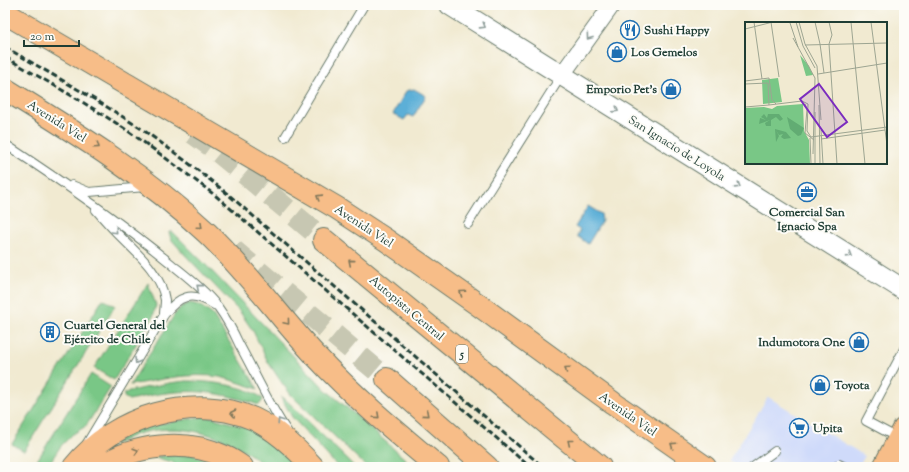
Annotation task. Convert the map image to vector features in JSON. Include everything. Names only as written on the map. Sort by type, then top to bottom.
[{"type":"main road","name":"Avenida Viel","points":[[5,13],[350,216],[492,314],[613,403],[705,467]]},
{"type":"main road","name":"Avenida Viel","points":[[5,89],[89,140],[153,187],[207,233],[234,261],[339,380],[381,420],[438,467]]},
{"type":"main road","name":"Autopista Central","points":[[324,240],[600,467]]},
{"type":"main road","points":[[387,379],[487,467]]},
{"type":"main road","points":[[73,467],[93,447],[129,424],[168,410],[186,409],[225,411],[253,419],[284,438],[307,460]]},
{"type":"main road","points":[[884,467],[901,434]]},
{"type":"main road","points":[[101,467],[128,453],[146,448],[163,446],[204,449],[224,456],[242,467]]},
{"type":"street","points":[[561,76],[612,5]]},
{"type":"street","name":"San Ignacio de Loyola","points":[[459,7],[561,76],[904,290]]},
{"type":"lane","points":[[285,137],[364,5]]},
{"type":"lane","points":[[468,224],[561,76]]},
{"type":"lane","points":[[5,144],[117,220],[204,291],[219,309],[259,380],[273,410],[307,460]]},
{"type":"lane","points":[[60,180],[89,192],[153,187]]},
{"type":"lane","points":[[89,202],[115,232],[136,251],[150,268],[163,293],[164,315]]},
{"type":"lane","points":[[73,467],[164,315],[173,303],[182,297],[191,297],[206,300],[219,309]]},
{"type":"lane","points":[[901,434],[866,422],[904,349]]},
{"type":"lane","points":[[753,467],[775,451]]},
{"type":"shaded area","points":[[768,397],[865,456],[858,467],[739,467],[729,461]]},
{"type":"green space","points":[[169,232],[173,232],[205,264],[326,390],[414,467],[367,467],[292,396],[268,362],[253,331],[240,312],[186,256],[171,239]]},
{"type":"green space","points":[[148,283],[156,305],[153,317],[114,380],[94,368]]},
{"type":"green space","points":[[103,299],[115,306],[24,451],[12,444]]},
{"type":"green space","points":[[190,303],[199,305],[213,315],[258,389],[225,378],[197,375],[175,377],[130,385],[175,314],[181,307]]},
{"type":"green space","points":[[91,374],[111,387],[86,426],[73,434],[60,447],[47,467],[33,467]]},
{"type":"green space","points":[[186,381],[215,383],[237,387],[256,394],[263,399],[259,405],[225,395],[194,392],[164,393],[129,400],[124,397],[124,394],[129,391]]},
{"type":"green space","points":[[281,397],[284,398],[355,467],[338,467],[292,417]]},
{"type":"green space","points":[[207,416],[255,430],[284,452],[298,467],[265,467],[237,446],[204,433],[186,430],[169,429],[151,431],[134,435],[112,446],[134,428]]},
{"type":"green space","points":[[189,453],[224,467],[178,467],[172,462],[153,457]]},
{"type":"water","points":[[414,89],[426,96],[413,117],[408,115],[404,120],[393,114],[406,91]]},
{"type":"water","points":[[588,206],[601,214],[602,221],[588,244],[577,236],[580,230],[575,227]]},
{"type":"tunnel","points":[[193,133],[215,149],[324,240]]},
{"type":"tunnel","points":[[233,250],[387,379]]},
{"type":"railway","points":[[5,47],[126,119],[198,171],[230,196],[543,467]]},
{"type":"railway","points":[[5,57],[113,121],[216,196],[530,467]]},
{"type":"place","name":"Sushi Happy","points":[[630,30]]},
{"type":"place","name":"Los Gemelos","points":[[617,52]]},
{"type":"place","name":"Emporio Pet's","points":[[671,89]]},
{"type":"place","name":"Comercial San Ignacio Spa","points":[[807,192]]},
{"type":"place","name":"Cuartel General del Ejército de Chile","points":[[50,332]]},
{"type":"place","name":"Indumotora One","points":[[859,342]]},
{"type":"place","name":"Toyota","points":[[820,385]]},
{"type":"place","name":"Upita","points":[[799,428]]}]
